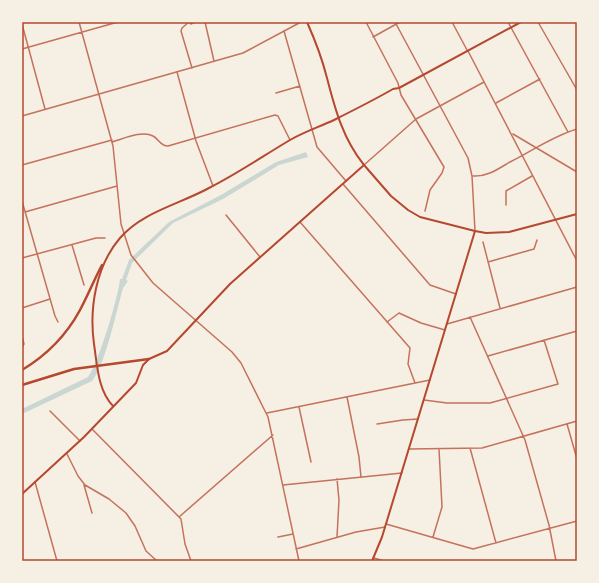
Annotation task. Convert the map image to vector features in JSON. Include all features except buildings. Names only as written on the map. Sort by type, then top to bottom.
[{"type":"highway","points":[[22,370],[45,354],[68,330],[80,311],[102,265]]},
{"type":"highway","points":[[22,385],[53,374],[84,367],[149,359]]},
{"type":"main road","points":[[307,22],[322,60],[338,118],[349,144],[364,165],[391,196],[408,210],[420,217],[486,233],[509,232],[577,214]]},
{"type":"main road","points":[[113,406],[104,395],[99,371],[93,335],[93,308],[102,265],[123,234],[142,220],[214,186],[290,140],[338,118],[393,89],[400,88],[521,22]]},
{"type":"main road","points":[[22,494],[80,441],[136,383],[143,365],[149,359],[167,351],[224,289],[364,165]]},
{"type":"main road","points":[[372,561],[385,527],[402,473],[475,231]]},
{"type":"street","points":[[79,22],[112,141],[123,234],[131,255],[150,280],[237,358],[267,413],[273,435],[282,485],[299,561]]},
{"type":"street","points":[[22,49],[118,22]]},
{"type":"street","points":[[192,68],[181,30],[188,22],[191,24],[195,22]]},
{"type":"street","points":[[205,22],[214,61]]},
{"type":"street","points":[[22,116],[248,51],[301,22]]},
{"type":"street","points":[[366,22],[416,119],[444,168],[430,189],[425,211]]},
{"type":"street","points":[[373,36],[395,23],[400,22]]},
{"type":"street","points":[[452,22],[512,133],[522,157],[577,261]]},
{"type":"street","points":[[508,22],[568,132]]},
{"type":"street","points":[[538,22],[577,90]]},
{"type":"street","points":[[395,23],[467,155],[472,176],[475,231]]},
{"type":"street","points":[[22,24],[45,109]]},
{"type":"street","points":[[284,31],[318,149],[346,181]]},
{"type":"street","points":[[177,72],[195,138],[214,186]]},
{"type":"street","points":[[496,103],[540,79]]},
{"type":"street","points":[[364,165],[416,119],[484,82]]},
{"type":"street","points":[[276,93],[300,86]]},
{"type":"street","points":[[22,165],[143,134],[153,136],[165,146],[275,115],[278,116],[290,140]]},
{"type":"street","points":[[472,176],[486,175],[568,132],[577,129]]},
{"type":"street","points":[[512,133],[577,172]]},
{"type":"street","points":[[506,205],[506,191],[532,176]]},
{"type":"street","points":[[342,184],[430,285],[456,294]]},
{"type":"street","points":[[25,212],[117,186]]},
{"type":"street","points":[[22,201],[50,300],[58,322]]},
{"type":"street","points":[[226,215],[260,257]]},
{"type":"street","points":[[300,222],[410,349],[408,364],[415,383]]},
{"type":"street","points":[[22,258],[96,238],[105,238]]},
{"type":"street","points":[[488,262],[534,250],[537,240]]},
{"type":"street","points":[[483,242],[500,309]]},
{"type":"street","points":[[72,244],[84,285]]},
{"type":"street","points":[[447,324],[577,287]]},
{"type":"street","points":[[22,308],[50,300]]},
{"type":"street","points":[[388,322],[399,313],[421,324],[445,330]]},
{"type":"street","points":[[470,317],[524,436],[550,528],[556,561]]},
{"type":"street","points":[[488,356],[577,330]]},
{"type":"street","points":[[22,336],[23,346]]},
{"type":"street","points":[[424,400],[447,403],[490,403],[558,384],[544,340]]},
{"type":"street","points":[[267,413],[430,380]]},
{"type":"street","points":[[347,397],[359,456],[361,477]]},
{"type":"street","points":[[300,407],[311,462]]},
{"type":"street","points":[[50,411],[80,441]]},
{"type":"street","points":[[377,424],[418,419]]},
{"type":"street","points":[[409,449],[485,447],[577,422]]},
{"type":"street","points":[[567,424],[577,459]]},
{"type":"street","points":[[92,429],[179,517],[182,521],[184,542],[191,561]]},
{"type":"street","points":[[179,517],[273,435]]},
{"type":"street","points":[[470,448],[496,543]]},
{"type":"street","points":[[433,538],[442,508],[439,449]]},
{"type":"street","points":[[66,454],[83,483],[92,512]]},
{"type":"street","points":[[282,485],[402,473]]},
{"type":"street","points":[[337,479],[339,500],[337,538]]},
{"type":"street","points":[[34,482],[57,561]]},
{"type":"street","points":[[83,483],[109,499],[123,510],[135,526],[147,552],[157,561]]},
{"type":"street","points":[[386,524],[471,549],[577,521]]},
{"type":"street","points":[[296,549],[385,527]]},
{"type":"street","points":[[278,538],[293,534]]},
{"type":"street","points":[[374,558],[384,561]]},
{"type":"shaded area","points":[[306,152],[308,157],[279,165],[223,199],[173,223],[132,263],[126,280],[128,281],[123,288],[102,362],[92,381],[22,414],[22,409],[88,377],[102,345],[116,299],[120,279],[122,279],[129,260],[169,222],[221,195],[276,162]]}]
